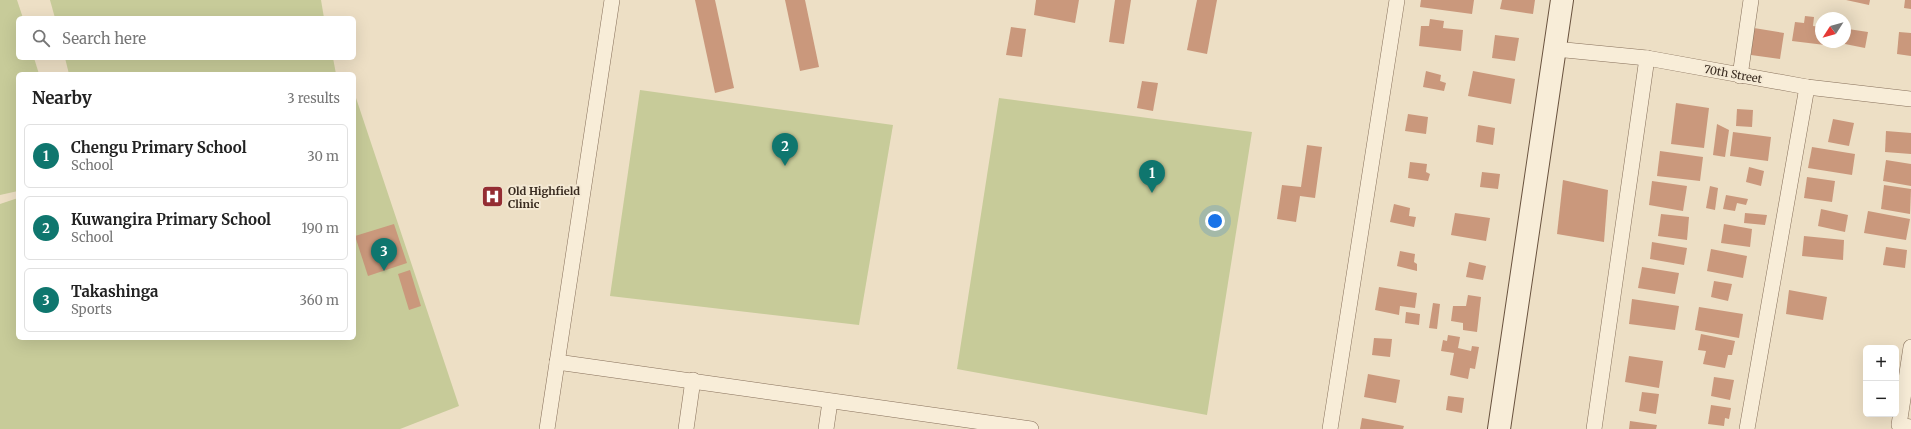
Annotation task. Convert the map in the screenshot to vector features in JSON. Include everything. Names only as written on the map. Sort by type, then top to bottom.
[{"type":"street","points":[[546,429],[558,362],[612,0]]},
{"type":"street","points":[[1330,429],[1397,0]]},
{"type":"street","points":[[1499,429],[1562,0]]},
{"type":"street","points":[[1740,76],[1750,0]]},
{"type":"street","name":"70th Street","points":[[1555,49],[1647,58],[1807,87],[1911,99]]},
{"type":"street","points":[[1594,429],[1647,58]]},
{"type":"street","points":[[1747,429],[1807,87]]},
{"type":"street","points":[[1911,347],[1898,425],[1911,427]]},
{"type":"street","points":[[558,362],[693,380],[830,402],[1031,429]]},
{"type":"street","points":[[686,429],[693,380]]},
{"type":"street","points":[[826,429],[830,402]]},
{"type":"green space","points":[[0,0],[17,0],[22,16],[16,16],[16,60],[35,60],[38,72],[16,72],[16,191],[0,195]]},
{"type":"green space","points":[[50,0],[321,0],[324,16],[54,16]]},
{"type":"green space","points":[[66,60],[333,60],[336,72],[68,72]]},
{"type":"green space","points":[[640,90],[893,125],[859,325],[610,296]]},
{"type":"green space","points":[[356,98],[459,406],[400,429],[0,429],[0,204],[16,199],[16,340],[356,340]]},
{"type":"green space","points":[[999,98],[1252,132],[1207,415],[957,369]]},
{"type":"building","points":[[695,0],[715,0],[734,88],[715,93]]},
{"type":"building","points":[[785,0],[805,0],[819,67],[800,71]]},
{"type":"building","points":[[1036,0],[1079,0],[1075,23],[1034,15]]},
{"type":"building","points":[[1115,0],[1131,0],[1124,44],[1109,42]]},
{"type":"building","points":[[1197,0],[1217,0],[1207,54],[1187,50]]},
{"type":"building","points":[[1421,0],[1474,0],[1472,14],[1420,7]]},
{"type":"building","points":[[1502,0],[1535,0],[1533,14],[1500,9]]},
{"type":"building","points":[[1846,0],[1870,0],[1869,5]]},
{"type":"building","points":[[1905,0],[1911,0],[1911,9],[1904,8]]},
{"type":"building","points":[[1805,16],[1814,17],[1813,26],[1815,26],[1815,44],[1792,41],[1795,22],[1804,23]]},
{"type":"building","points":[[1430,19],[1444,21],[1443,28],[1463,30],[1461,51],[1419,46],[1421,26],[1429,26]]},
{"type":"building","points":[[1011,27],[1026,29],[1022,57],[1006,55]]},
{"type":"building","points":[[1754,28],[1784,33],[1780,59],[1751,55]]},
{"type":"building","points":[[1851,29],[1868,32],[1865,48],[1851,45]]},
{"type":"building","points":[[1899,32],[1911,33],[1911,56],[1897,54]]},
{"type":"building","points":[[1495,35],[1519,38],[1515,61],[1492,58]]},
{"type":"building","points":[[1426,71],[1441,75],[1440,81],[1446,83],[1444,91],[1423,87]]},
{"type":"building","points":[[1473,71],[1515,79],[1511,104],[1468,96]]},
{"type":"building","points":[[1142,81],[1158,83],[1153,111],[1137,108]]},
{"type":"building","points":[[1676,103],[1709,108],[1704,148],[1671,144]]},
{"type":"building","points":[[1737,109],[1753,110],[1752,127],[1736,126]]},
{"type":"building","points":[[1408,114],[1428,117],[1426,134],[1405,131]]},
{"type":"building","points":[[1833,119],[1854,123],[1849,146],[1828,142]]},
{"type":"building","points":[[1717,124],[1729,130],[1725,157],[1713,155]]},
{"type":"building","points":[[1478,125],[1495,128],[1493,145],[1476,142]]},
{"type":"building","points":[[1886,131],[1911,133],[1911,154],[1885,152]]},
{"type":"building","points":[[1733,132],[1771,137],[1768,161],[1730,156]]},
{"type":"building","points":[[1307,145],[1322,147],[1315,198],[1300,196],[1296,222],[1277,219],[1282,185],[1301,187]]},
{"type":"building","points":[[1812,147],[1855,154],[1852,175],[1808,168]]},
{"type":"building","points":[[1660,151],[1703,157],[1700,181],[1657,176]]},
{"type":"building","points":[[1886,160],[1911,164],[1911,186],[1883,181]]},
{"type":"building","points":[[1410,162],[1427,164],[1426,172],[1430,174],[1428,181],[1408,178]]},
{"type":"building","points":[[1749,167],[1764,171],[1761,186],[1746,182]]},
{"type":"building","points":[[1482,172],[1500,174],[1498,189],[1480,187]]},
{"type":"building","points":[[1807,177],[1835,181],[1832,202],[1804,198]]},
{"type":"building","points":[[1563,180],[1608,190],[1604,242],[1557,234]]},
{"type":"building","points":[[1652,181],[1687,186],[1683,211],[1649,205]]},
{"type":"building","points":[[1884,185],[1911,189],[1910,214],[1881,209]]},
{"type":"building","points":[[1710,186],[1718,188],[1715,210],[1706,208]]},
{"type":"building","points":[[1726,195],[1748,199],[1746,205],[1737,203],[1735,211],[1723,209]]},
{"type":"building","points":[[1394,204],[1410,208],[1409,216],[1416,217],[1414,227],[1390,222]]},
{"type":"building","points":[[1821,209],[1848,215],[1845,232],[1818,226]]},
{"type":"building","points":[[1868,211],[1910,219],[1906,240],[1864,233]]},
{"type":"building","points":[[1455,213],[1490,218],[1486,241],[1451,235]]},
{"type":"building","points":[[1745,213],[1767,215],[1765,225],[1744,223]]},
{"type":"building","points":[[1661,214],[1689,217],[1687,240],[1658,236]]},
{"type":"building","points":[[394,224],[407,263],[368,276],[356,236]]},
{"type":"building","points":[[1724,224],[1752,229],[1750,247],[1721,243]]},
{"type":"building","points":[[1804,236],[1844,240],[1843,260],[1802,256]]},
{"type":"building","points":[[1652,242],[1687,248],[1684,265],[1650,259]]},
{"type":"building","points":[[1886,247],[1907,250],[1905,268],[1883,265]]},
{"type":"building","points":[[1711,249],[1747,256],[1743,278],[1707,271]]},
{"type":"building","points":[[1400,251],[1415,254],[1414,262],[1417,264],[1417,271],[1397,266]]},
{"type":"building","points":[[1469,262],[1486,266],[1483,280],[1466,277]]},
{"type":"building","points":[[1642,267],[1679,273],[1675,294],[1638,288]]},
{"type":"building","points":[[410,270],[421,306],[409,310],[398,274]]},
{"type":"building","points":[[1714,281],[1732,284],[1728,301],[1711,297]]},
{"type":"building","points":[[1379,287],[1417,293],[1415,308],[1400,306],[1399,315],[1375,310]]},
{"type":"building","points":[[1789,290],[1827,297],[1823,320],[1786,314]]},
{"type":"building","points":[[1468,295],[1481,297],[1477,332],[1463,330],[1463,323],[1451,321],[1453,306],[1466,306]]},
{"type":"building","points":[[1632,299],[1679,306],[1675,330],[1629,324]]},
{"type":"building","points":[[1433,303],[1440,304],[1437,329],[1429,328]]},
{"type":"building","points":[[1699,307],[1743,314],[1739,338],[1695,330]]},
{"type":"building","points":[[1406,312],[1420,314],[1419,325],[1405,323]]},
{"type":"building","points":[[1701,334],[1735,341],[1732,355],[1728,355],[1725,368],[1703,364],[1706,351],[1698,350]]},
{"type":"building","points":[[1448,335],[1460,337],[1458,348],[1471,351],[1472,346],[1479,347],[1475,369],[1470,368],[1468,379],[1450,375],[1454,353],[1441,351],[1443,340],[1447,341]]},
{"type":"building","points":[[1374,338],[1392,339],[1390,357],[1372,355]]},
{"type":"building","points":[[1629,356],[1663,361],[1659,388],[1625,382]]},
{"type":"building","points":[[1368,374],[1400,380],[1396,403],[1364,397]]},
{"type":"building","points":[[1714,377],[1734,380],[1730,400],[1711,396]]},
{"type":"building","points":[[1642,392],[1659,394],[1656,414],[1639,411]]},
{"type":"building","points":[[1448,396],[1464,398],[1462,413],[1446,410]]},
{"type":"building","points":[[1711,405],[1731,408],[1729,419],[1725,418],[1724,426],[1708,424]]},
{"type":"building","points":[[1362,418],[1404,426],[1403,429],[1360,429]]},
{"type":"building","points":[[1630,421],[1657,425],[1656,429],[1629,429]]},
{"type":"place","name":"Kuwangira Primary School","points":[[785,166]]},
{"type":"place","name":"Chengu Primary School","points":[[1152,193]]},
{"type":"place","name":"Old Highfield Clinic","points":[[492,197]]},
{"type":"place","name":"Takashinga","points":[[384,271]]}]
